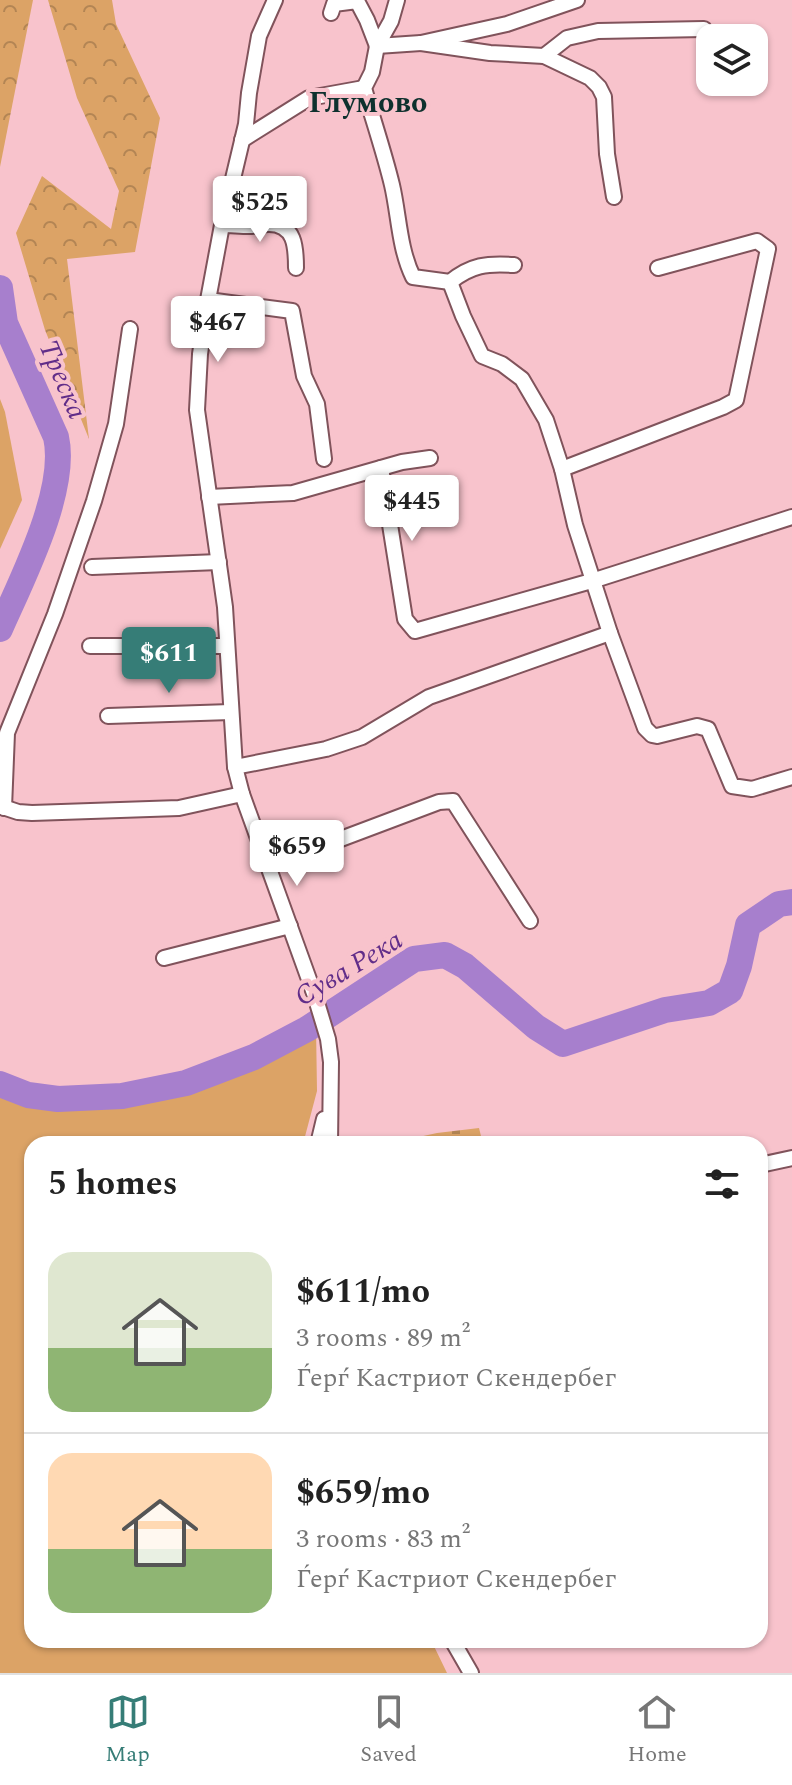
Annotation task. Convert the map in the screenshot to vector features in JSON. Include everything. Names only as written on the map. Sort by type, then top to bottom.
[{"type":"street","points":[[275,0],[259,36],[242,140],[222,225],[200,354],[197,410],[225,607],[235,767],[328,1039],[331,1062],[330,1136]]},
{"type":"street","points":[[397,0],[391,21],[377,46],[372,72],[364,88],[392,186],[409,269],[413,277],[450,282],[465,270],[491,263],[514,265]]},
{"type":"street","points":[[377,46],[421,43],[507,24],[577,0]]},
{"type":"street","points":[[331,13],[334,4],[357,1],[377,46]]},
{"type":"street","points":[[544,56],[567,38],[598,31],[696,29]]},
{"type":"street","points":[[421,43],[490,53],[544,56],[590,78],[604,97],[607,154],[614,197]]},
{"type":"street","points":[[242,140],[309,98],[364,88]]},
{"type":"street","points":[[222,225],[272,224],[289,231],[294,238],[296,268]]},
{"type":"street","points":[[562,469],[736,400],[768,249],[757,241],[658,268]]},
{"type":"street","points":[[450,282],[482,356],[502,364],[522,379],[546,420],[575,525],[645,728],[652,735],[662,736],[697,726],[708,729],[732,786],[752,789],[792,777]]},
{"type":"street","points":[[208,300],[292,311],[304,376],[317,404],[324,459]]},
{"type":"street","points":[[130,329],[116,424],[94,501],[55,614],[7,733],[2,807],[32,813],[179,808],[242,794]]},
{"type":"street","points":[[209,497],[293,493],[381,468],[430,458]]},
{"type":"street","points":[[381,468],[405,619],[415,631],[595,580],[792,517]]},
{"type":"street","points":[[92,567],[219,562]]},
{"type":"street","points":[[235,767],[326,749],[362,737],[429,697],[610,633]]},
{"type":"street","points":[[90,646],[226,646]]},
{"type":"street","points":[[108,716],[231,712]]},
{"type":"street","points":[[269,866],[439,802],[453,801],[530,921]]},
{"type":"street","points":[[164,958],[290,926]]},
{"type":"street","points":[[320,1136],[330,1095]]},
{"type":"street","points":[[768,1163],[792,1158]]},
{"type":"street","points":[[457,1648],[471,1673]]},
{"type":"green space","points":[[0,0],[33,0],[0,167]]},
{"type":"green space","points":[[48,0],[112,0],[116,24],[160,118],[135,252],[67,259],[89,439],[45,330],[16,233],[42,176],[111,229],[119,191],[77,98]]},
{"type":"green space","points":[[0,399],[22,500],[0,549]]},
{"type":"green space","points":[[316,1027],[317,1091],[305,1136],[24,1136],[24,1648],[435,1648],[447,1673],[0,1673],[0,1084],[54,1096],[143,1089],[254,1052]]},
{"type":"green space","points":[[479,1128],[481,1136],[423,1136]]},
{"type":"waterway","name":"Треска","points":[[0,288],[5,323],[56,437],[58,458],[41,534],[0,629]]},
{"type":"waterway","name":"Сува Река","points":[[0,1084],[28,1095],[58,1099],[122,1096],[186,1083],[254,1057],[307,1029],[414,959],[445,955],[465,966],[536,1027],[563,1044],[665,1010],[709,1003],[730,991],[748,925],[779,904],[792,902]]},
{"type":"district","name":"Глумово","points":[[368,102]]}]
